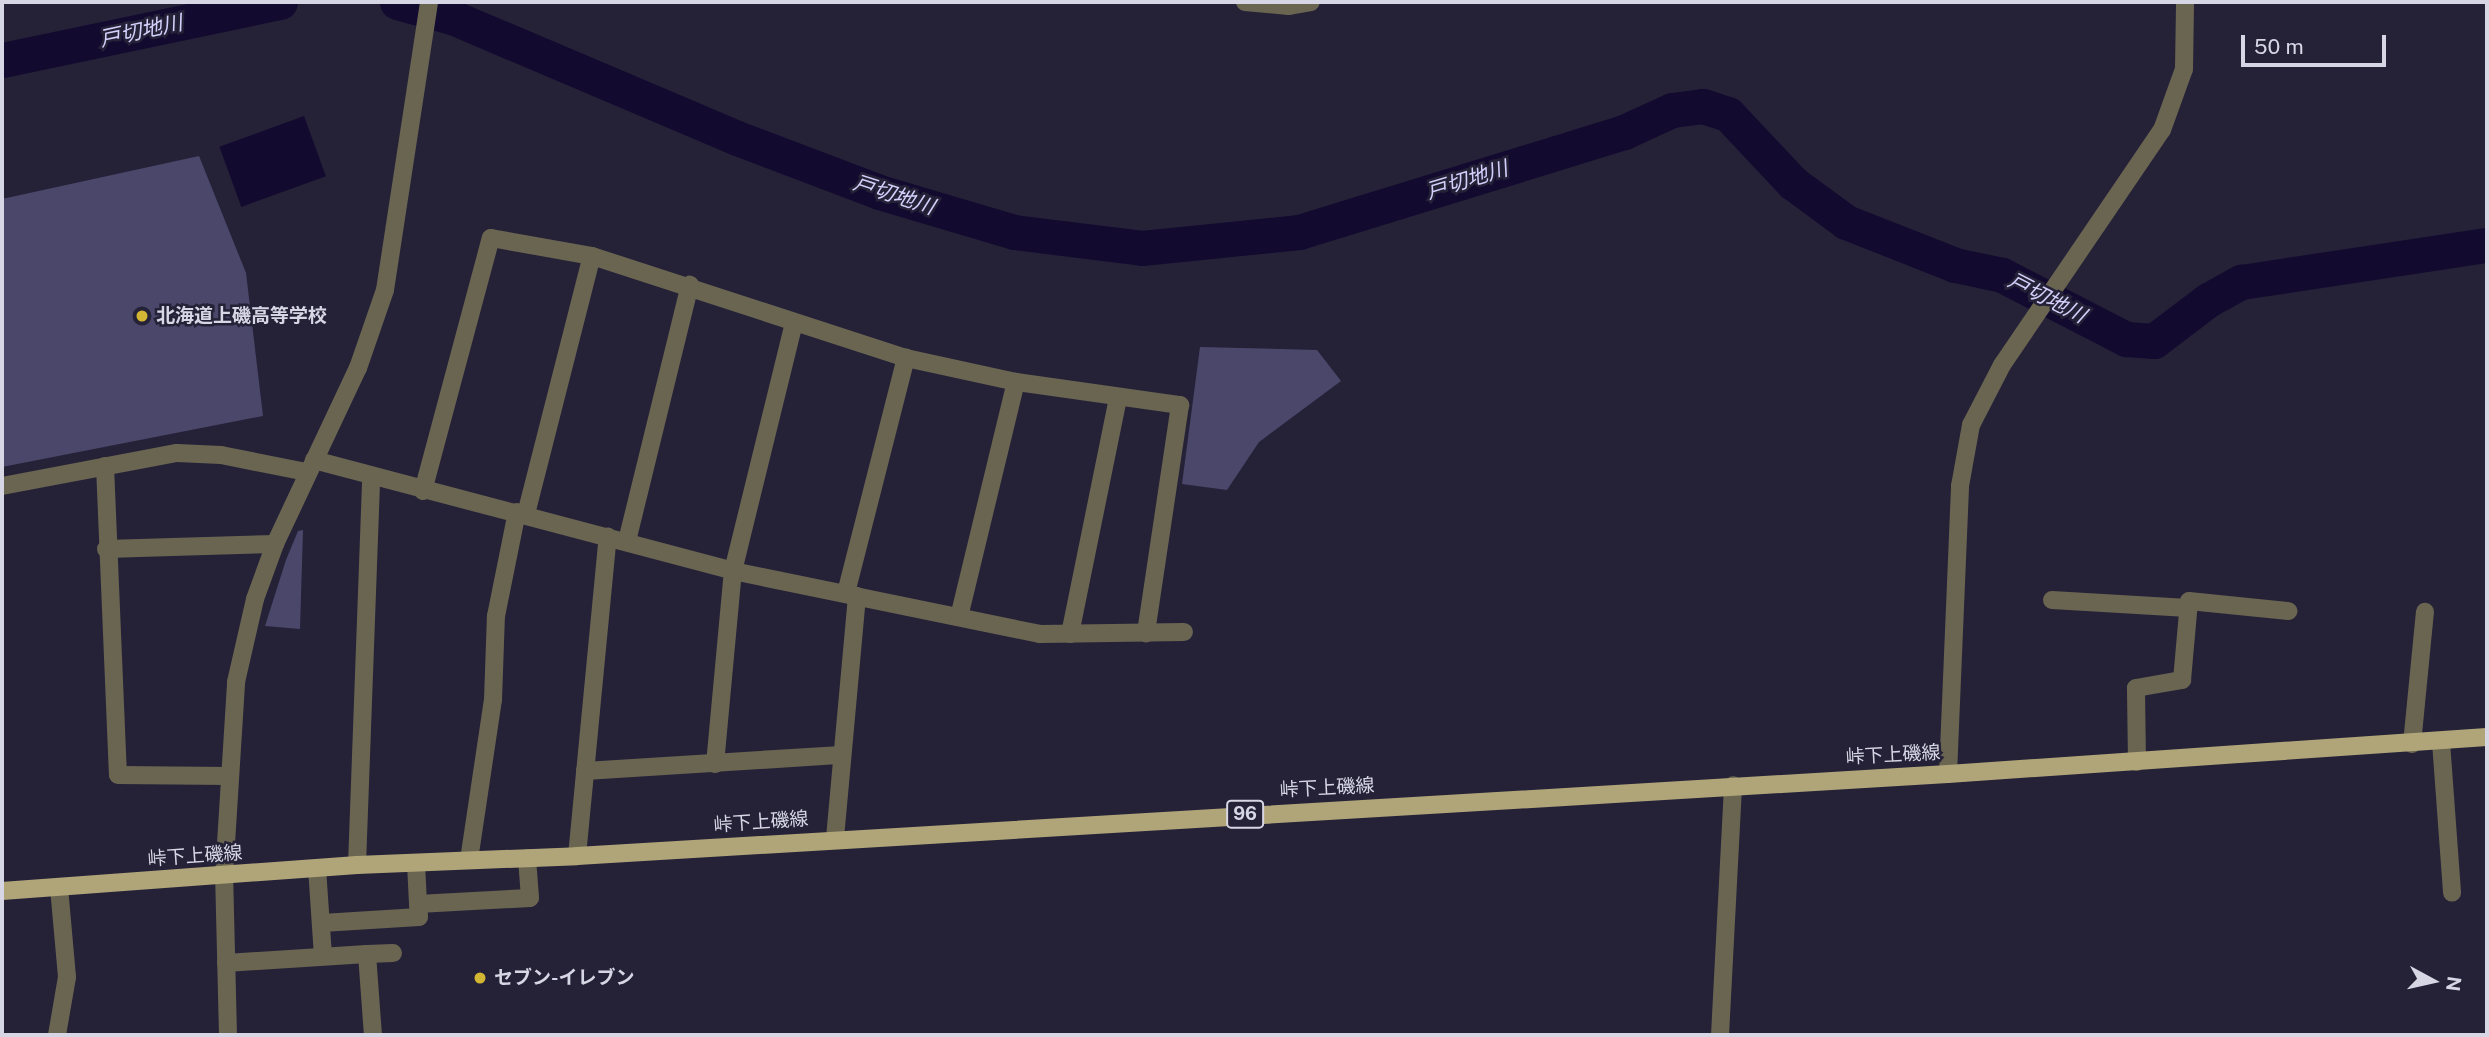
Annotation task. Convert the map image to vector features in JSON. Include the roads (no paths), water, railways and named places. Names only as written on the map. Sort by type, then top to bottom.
[{"type":"main road","name":"峠下上磯線","points":[[2,891],[357,865],[577,856],[835,838],[1948,774],[2487,737]]},
{"type":"street","points":[[228,1035],[224,875],[236,682],[255,599],[275,544],[358,368],[385,290],[429,2]]},
{"type":"street","points":[[1245,2],[1289,6],[1311,2]]},
{"type":"street","points":[[1948,774],[1962,465],[1983,398],[2014,346],[2162,130],[2179,88],[2186,48],[2185,2]]},
{"type":"street","points":[[423,491],[491,238],[592,256],[690,285],[906,358],[1016,382],[1180,405],[1146,633]]},
{"type":"street","points":[[469,860],[493,700],[496,616],[592,256]]},
{"type":"street","points":[[627,541],[690,285]]},
{"type":"street","points":[[715,764],[733,571],[794,322]]},
{"type":"street","points":[[835,838],[852,595],[906,358]]},
{"type":"street","points":[[959,617],[1016,382]]},
{"type":"street","points":[[1070,634],[1118,398]]},
{"type":"street","points":[[2,486],[177,453],[221,455],[371,476],[423,491],[522,513],[733,571],[1040,634],[1184,632]]},
{"type":"street","points":[[105,466],[106,549],[118,775],[229,776]]},
{"type":"street","points":[[357,865],[371,476]]},
{"type":"street","points":[[577,856],[608,536]]},
{"type":"street","points":[[106,549],[275,544]]},
{"type":"street","points":[[2052,600],[2188,608]]},
{"type":"street","points":[[2137,762],[2136,688],[2182,680],[2189,601],[2288,611]]},
{"type":"street","points":[[2412,744],[2425,611]]},
{"type":"street","points":[[2441,742],[2452,893]]},
{"type":"street","points":[[585,771],[842,755]]},
{"type":"street","points":[[1720,1035],[1733,785]]},
{"type":"street","points":[[418,904],[530,898],[527,858]]},
{"type":"street","points":[[322,923],[419,917],[416,863]]},
{"type":"street","points":[[317,868],[323,956]]},
{"type":"street","points":[[57,1035],[67,977],[59,888]]},
{"type":"street","points":[[226,963],[393,953]]},
{"type":"street","points":[[367,954],[373,1035]]},
{"type":"waterway","name":"戸切地川","points":[[2,60],[280,2]]},
{"type":"waterway","name":"戸切地川","points":[[397,2],[452,17],[737,138],[879,192],[1014,232],[1142,248],[1299,232],[1624,132],[1672,110],[1703,106],[1728,114],[1793,183],[1846,222],[1955,265],[2002,275],[2126,339],[2154,341],[2208,300],[2241,282],[2487,245]]},
{"type":"place","name":"北海道上磯高等学校","points":[[142,316]]},
{"type":"place","name":"セブン-イレブン","points":[[480,978]]}]
